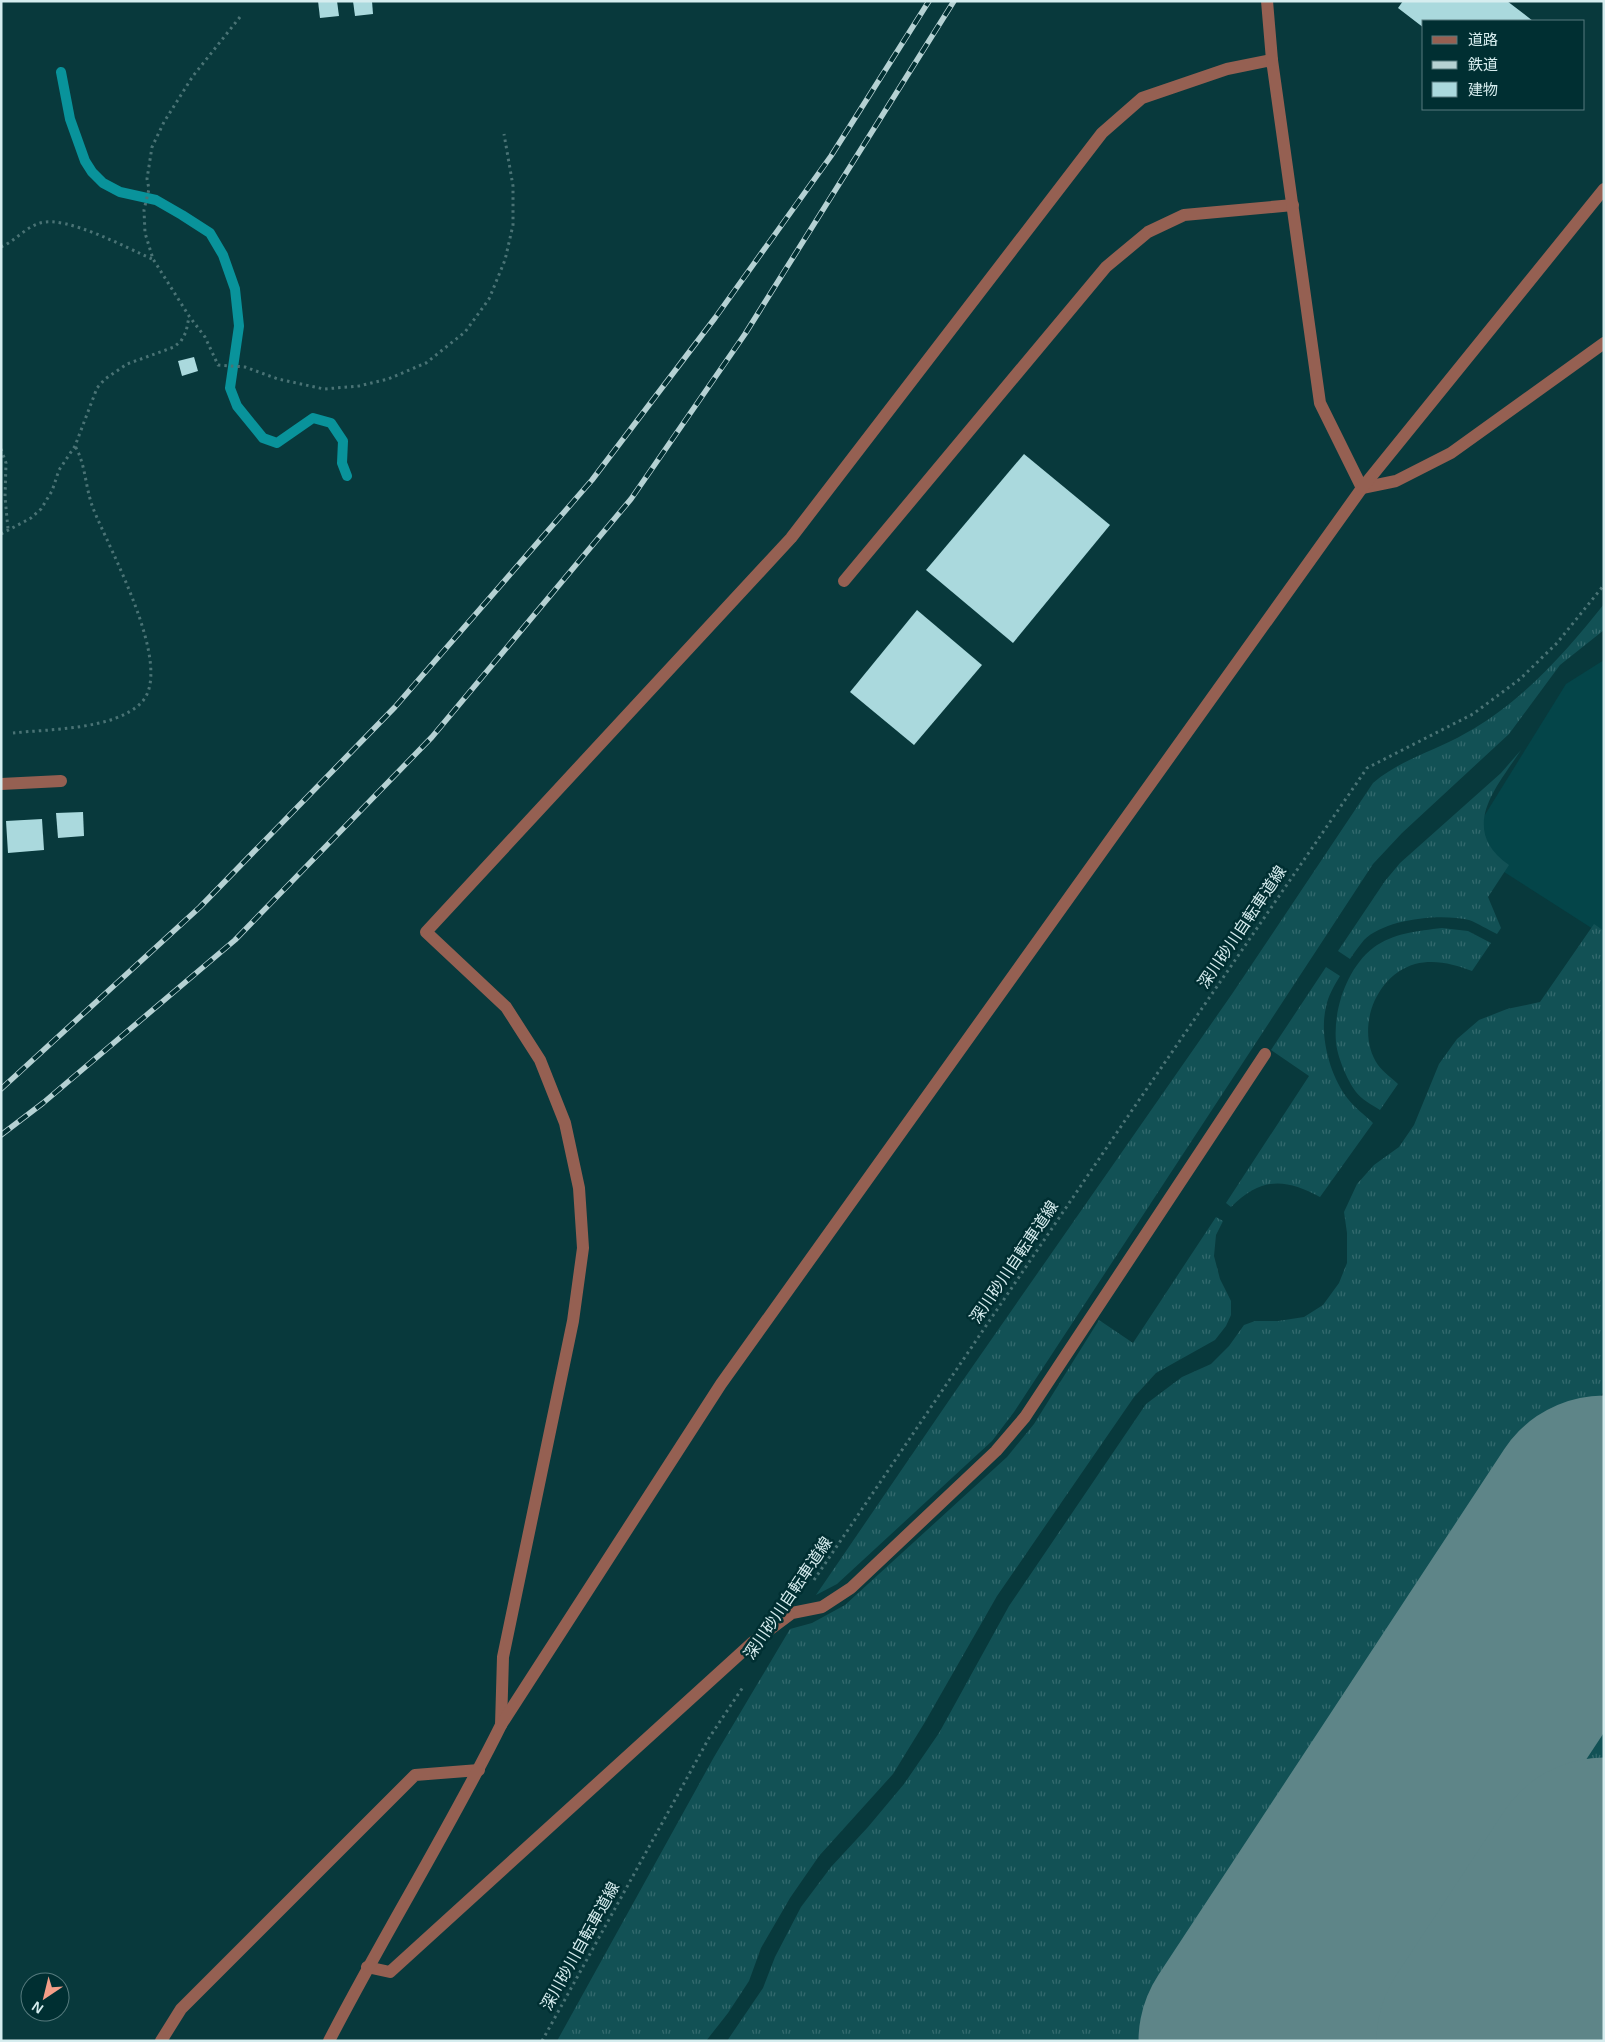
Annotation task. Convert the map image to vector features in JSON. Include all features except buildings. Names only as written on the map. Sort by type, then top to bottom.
[{"type":"street","points":[[1267,1],[1272,60],[1320,402],[1362,488]]},
{"type":"street","points":[[501,1724],[504,1657],[575,1312],[583,1248],[579,1188],[565,1123],[540,1060],[506,1007],[426,932],[791,538],[1102,134],[1142,98],[1227,69],[1272,60]]},
{"type":"street","points":[[329,2041],[367,1967],[478,1770],[501,1724],[721,1384],[1362,488],[1604,189]]},
{"type":"street","points":[[844,581],[1106,267],[1148,232],[1184,216],[1293,204]]},
{"type":"street","points":[[1362,488],[1396,481],[1450,453],[1604,343]]},
{"type":"street","points":[[1,784],[61,781]]},
{"type":"street","points":[[367,1967],[390,1972],[753,1642],[792,1613],[822,1607],[851,1588],[996,1451],[1025,1417],[1264,1054]]},
{"type":"street","points":[[161,2041],[181,2009],[415,1775],[478,1770]]},
{"type":"path","points":[[240,17],[193,76],[164,122],[152,147],[147,179],[149,189],[144,210],[145,233],[153,259],[189,316],[205,337],[218,365],[245,367],[278,379],[324,389],[359,386],[388,379],[426,362],[465,332],[490,298],[505,260],[513,224],[513,186],[504,134]]},
{"type":"path","points":[[1,247],[40,223],[54,222],[80,227],[153,259]]},
{"type":"path","points":[[1,534],[30,518],[41,509],[52,491],[60,470],[75,446],[91,403],[101,383],[127,364],[174,347],[181,341],[186,332],[189,316]]},
{"type":"path","points":[[13,733],[97,724],[121,717],[142,703],[151,683],[148,646],[125,576],[92,506],[82,458],[75,446]]},
{"type":"path","points":[[1,449],[6,462],[5,497],[8,529]]},
{"type":"path","name":"深川砂川自転車道線","points":[[792,1613],[1118,1130],[1367,768],[1473,714],[1520,679],[1556,643],[1604,585]]},
{"type":"path","name":"深川砂川自転車道線","points":[[542,2041],[709,1738],[745,1684]]},
{"type":"shaded area","points":[[1604,660],[1604,936],[1465,847],[1566,684]]},
{"type":"green space","points":[[1604,604],[1604,630],[1560,665],[1509,734],[1402,833],[1373,864],[1014,1412],[992,1441],[837,1584],[816,1595],[1232,994],[1373,783],[1407,761],[1466,733],[1506,707],[1558,658]]},
{"type":"green space","points":[[1521,750],[1493,794],[1486,808],[1484,823],[1486,837],[1494,851],[1509,865],[1488,897],[1501,928],[1497,934],[1469,920],[1443,917],[1429,918],[1399,923],[1373,933],[1364,940],[1350,959],[1338,951],[1385,881],[1400,863],[1501,773]]},
{"type":"green space","points":[[1594,924],[1604,931],[1604,1391],[1176,2041],[727,2041],[763,1988],[775,1957],[801,1907],[831,1867],[904,1784],[939,1733],[1009,1606],[1146,1404],[1182,1377],[1211,1364],[1229,1346],[1244,1325],[1255,1321],[1278,1321],[1304,1317],[1323,1305],[1339,1283],[1347,1263],[1347,1233],[1344,1212],[1357,1184],[1374,1165],[1399,1147],[1414,1125],[1439,1064],[1457,1039],[1479,1020],[1507,1009],[1540,1002]]},
{"type":"green space","points":[[1442,928],[1468,931],[1491,943],[1472,971],[1444,963],[1415,964],[1401,970],[1379,992],[1372,1006],[1368,1037],[1371,1051],[1378,1065],[1398,1084],[1380,1110],[1356,1092],[1340,1061],[1336,1042],[1336,1030],[1337,1017],[1344,990],[1356,967],[1373,948],[1397,936]]},
{"type":"green space","points":[[1326,967],[1340,976],[1328,999],[1324,1018],[1325,1043],[1331,1067],[1348,1099],[1373,1123],[1320,1197],[1296,1186],[1274,1184],[1253,1190],[1231,1207],[1226,1203],[1309,1076],[1271,1050]]},
{"type":"green space","points":[[1216,1217],[1223,1221],[1216,1235],[1214,1256],[1220,1279],[1231,1301],[1231,1315],[1226,1326],[1215,1340],[1156,1373],[1134,1397],[997,1596],[893,1774],[819,1856],[790,1898],[761,1948],[749,1981],[728,2013],[706,2041],[557,2041],[714,1757],[790,1629],[812,1623],[845,1605],[1007,1457],[1034,1424],[1099,1320],[1133,1343]]},
{"type":"green space","points":[[1604,1597],[1604,2041],[1312,2041]]},
{"type":"waterway","points":[[61,72],[70,119],[85,161],[92,172],[103,183],[120,192],[156,200],[182,215],[210,233],[223,255],[235,289],[239,326],[230,388],[237,406],[263,438],[277,443],[313,418],[331,423],[343,441],[342,463],[347,476]]},
{"type":"runway","points":[[1258,2041],[1604,1515]]},
{"type":"runway","points":[[1496,2041],[1604,1877]]},
{"type":"railway","points":[[1,1089],[200,907],[395,707],[592,480],[715,318],[831,156],[929,1]]},
{"type":"railway","points":[[1,1135],[43,1103],[235,940],[432,737],[631,499],[745,334],[954,1]]}]
